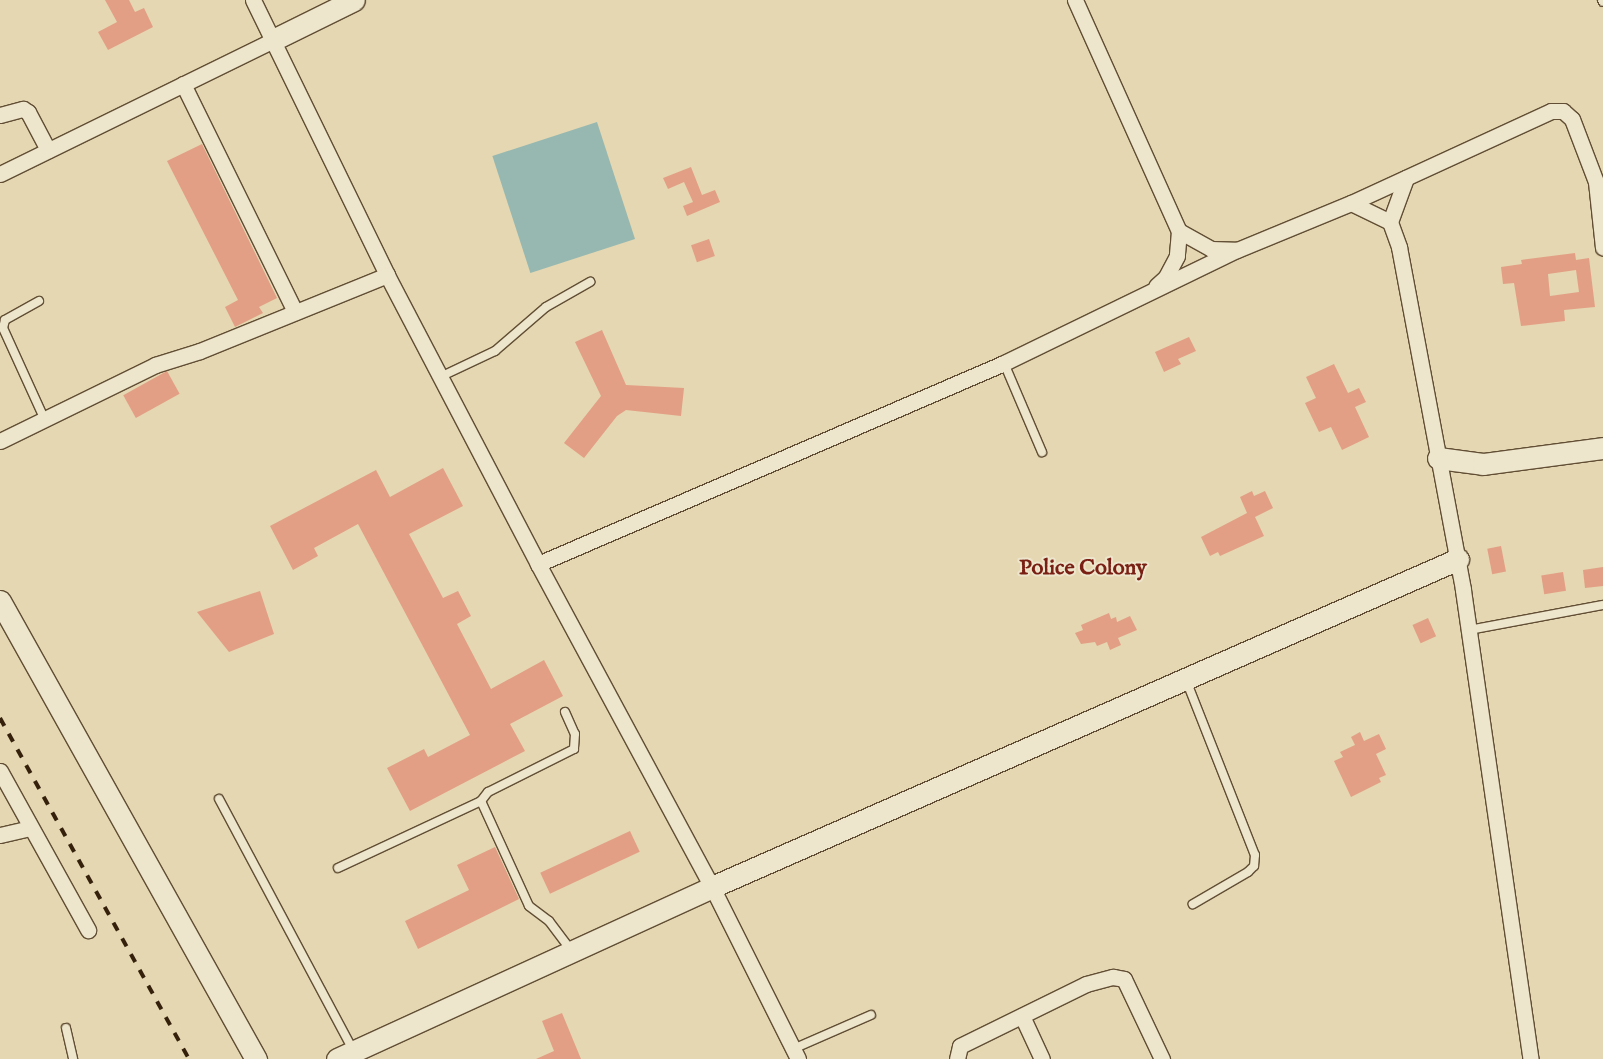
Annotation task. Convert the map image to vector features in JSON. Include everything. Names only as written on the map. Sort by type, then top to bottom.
[{"type":"street","points":[[253,0],[387,275],[538,564],[712,886],[795,1054]]},
{"type":"street","points":[[0,174],[354,0]]},
{"type":"street","points":[[1075,0],[1179,231],[1177,256],[1169,270],[1145,295]]},
{"type":"street","points":[[183,84],[295,312]]},
{"type":"street","points":[[0,115],[23,109],[28,112],[48,150]]},
{"type":"street","points":[[538,564],[1004,363],[1237,250],[1351,203],[1551,111],[1563,111],[1572,119],[1596,182],[1603,248]]},
{"type":"street","points":[[1406,178],[1390,222],[1399,248],[1458,560],[1531,1059]]},
{"type":"street","points":[[1351,203],[1390,222]]},
{"type":"street","points":[[1179,231],[1211,249],[1237,250]]},
{"type":"street","points":[[0,441],[155,365],[200,350],[387,275]]},
{"type":"street","points":[[1438,458],[1483,464],[1603,448]]},
{"type":"street","points":[[346,1055],[712,886],[1458,560]]},
{"type":"street","points":[[0,601],[256,1059]]},
{"type":"street","points":[[0,771],[88,930]]},
{"type":"street","points":[[0,835],[30,828]]},
{"type":"street","points":[[957,1059],[960,1046],[1086,984],[1113,977],[1124,979],[1162,1059]]},
{"type":"street","points":[[1022,1016],[1042,1059]]},
{"type":"lane","points":[[440,377],[495,351],[546,307],[590,282]]},
{"type":"lane","points":[[39,301],[4,320],[3,328],[44,418]]},
{"type":"lane","points":[[1004,363],[1042,452]]},
{"type":"lane","points":[[1469,630],[1603,605]]},
{"type":"lane","points":[[1186,678],[1255,856],[1254,866],[1248,872],[1193,904]]},
{"type":"lane","points":[[338,868],[481,801],[488,792],[574,749],[575,734],[565,712]]},
{"type":"lane","points":[[219,799],[346,1055]]},
{"type":"lane","points":[[481,801],[529,906],[548,920],[572,952]]},
{"type":"lane","points":[[795,1054],[871,1015]]},
{"type":"lane","points":[[66,1028],[73,1059]]},
{"type":"water","points":[[597,122],[635,239],[530,273],[492,156]]},
{"type":"building","points":[[105,0],[129,0],[135,12],[144,8],[153,27],[108,50],[98,32],[117,22]]},
{"type":"building","points":[[202,144],[277,298],[259,307],[263,313],[235,327],[225,307],[238,300],[167,161]]},
{"type":"building","points":[[691,167],[702,195],[715,190],[720,202],[687,216],[683,206],[693,202],[684,182],[668,189],[663,178]]},
{"type":"building","points":[[709,239],[715,256],[697,262],[691,245]]},
{"type":"building","points":[[1575,253],[1576,260],[1589,258],[1595,307],[1564,310],[1565,321],[1521,326],[1514,283],[1503,284],[1501,267],[1522,264],[1521,260]],"holes":[[[1576,270],[1579,292],[1550,296],[1548,274]]]},
{"type":"building","points":[[602,330],[626,385],[684,388],[681,416],[626,410],[617,416],[584,458],[564,443],[601,396],[575,342]]},
{"type":"building","points":[[1189,337],[1196,351],[1178,359],[1181,364],[1164,372],[1155,352]]},
{"type":"building","points":[[1334,364],[1348,393],[1359,388],[1366,402],[1355,407],[1369,437],[1342,450],[1331,427],[1319,432],[1305,403],[1316,398],[1306,377]]},
{"type":"building","points":[[167,371],[180,394],[136,418],[123,395]]},
{"type":"building","points":[[443,468],[463,506],[409,534],[443,598],[458,591],[471,616],[457,624],[491,689],[544,660],[563,696],[510,724],[525,751],[410,811],[387,768],[424,749],[428,757],[470,735],[358,524],[314,548],[318,556],[293,570],[270,526],[376,470],[390,497]]},
{"type":"building","points":[[1252,491],[1254,496],[1265,491],[1273,508],[1255,517],[1264,536],[1220,556],[1218,552],[1210,556],[1201,537],[1247,513],[1240,497]]},
{"type":"building","points":[[1501,546],[1506,572],[1492,574],[1487,549]]},
{"type":"building","points":[[1603,567],[1603,586],[1585,588],[1583,570]]},
{"type":"building","points":[[1563,572],[1566,591],[1544,594],[1541,575]]},
{"type":"building","points":[[260,591],[274,634],[229,652],[197,612]]},
{"type":"building","points":[[1109,613],[1111,619],[1116,617],[1117,622],[1130,616],[1137,630],[1118,638],[1121,645],[1110,650],[1107,642],[1097,646],[1095,642],[1081,644],[1075,633],[1083,630],[1081,625]]},
{"type":"building","points":[[1428,618],[1436,636],[1421,643],[1412,625]]},
{"type":"building","points":[[1360,732],[1364,741],[1379,734],[1386,749],[1376,754],[1386,775],[1379,778],[1381,782],[1351,797],[1334,761],[1343,757],[1340,752],[1355,745],[1351,737]]},
{"type":"building","points":[[630,831],[640,852],[550,894],[540,873]]},
{"type":"building","points":[[495,847],[519,899],[418,949],[405,921],[469,890],[457,865]]},
{"type":"building","points":[[562,1013],[581,1059],[536,1059],[554,1051],[542,1021]]},
{"type":"railway","points":[[0,718],[189,1059]]},
{"type":"district","name":"Police Colony","points":[[1083,569]]}]
